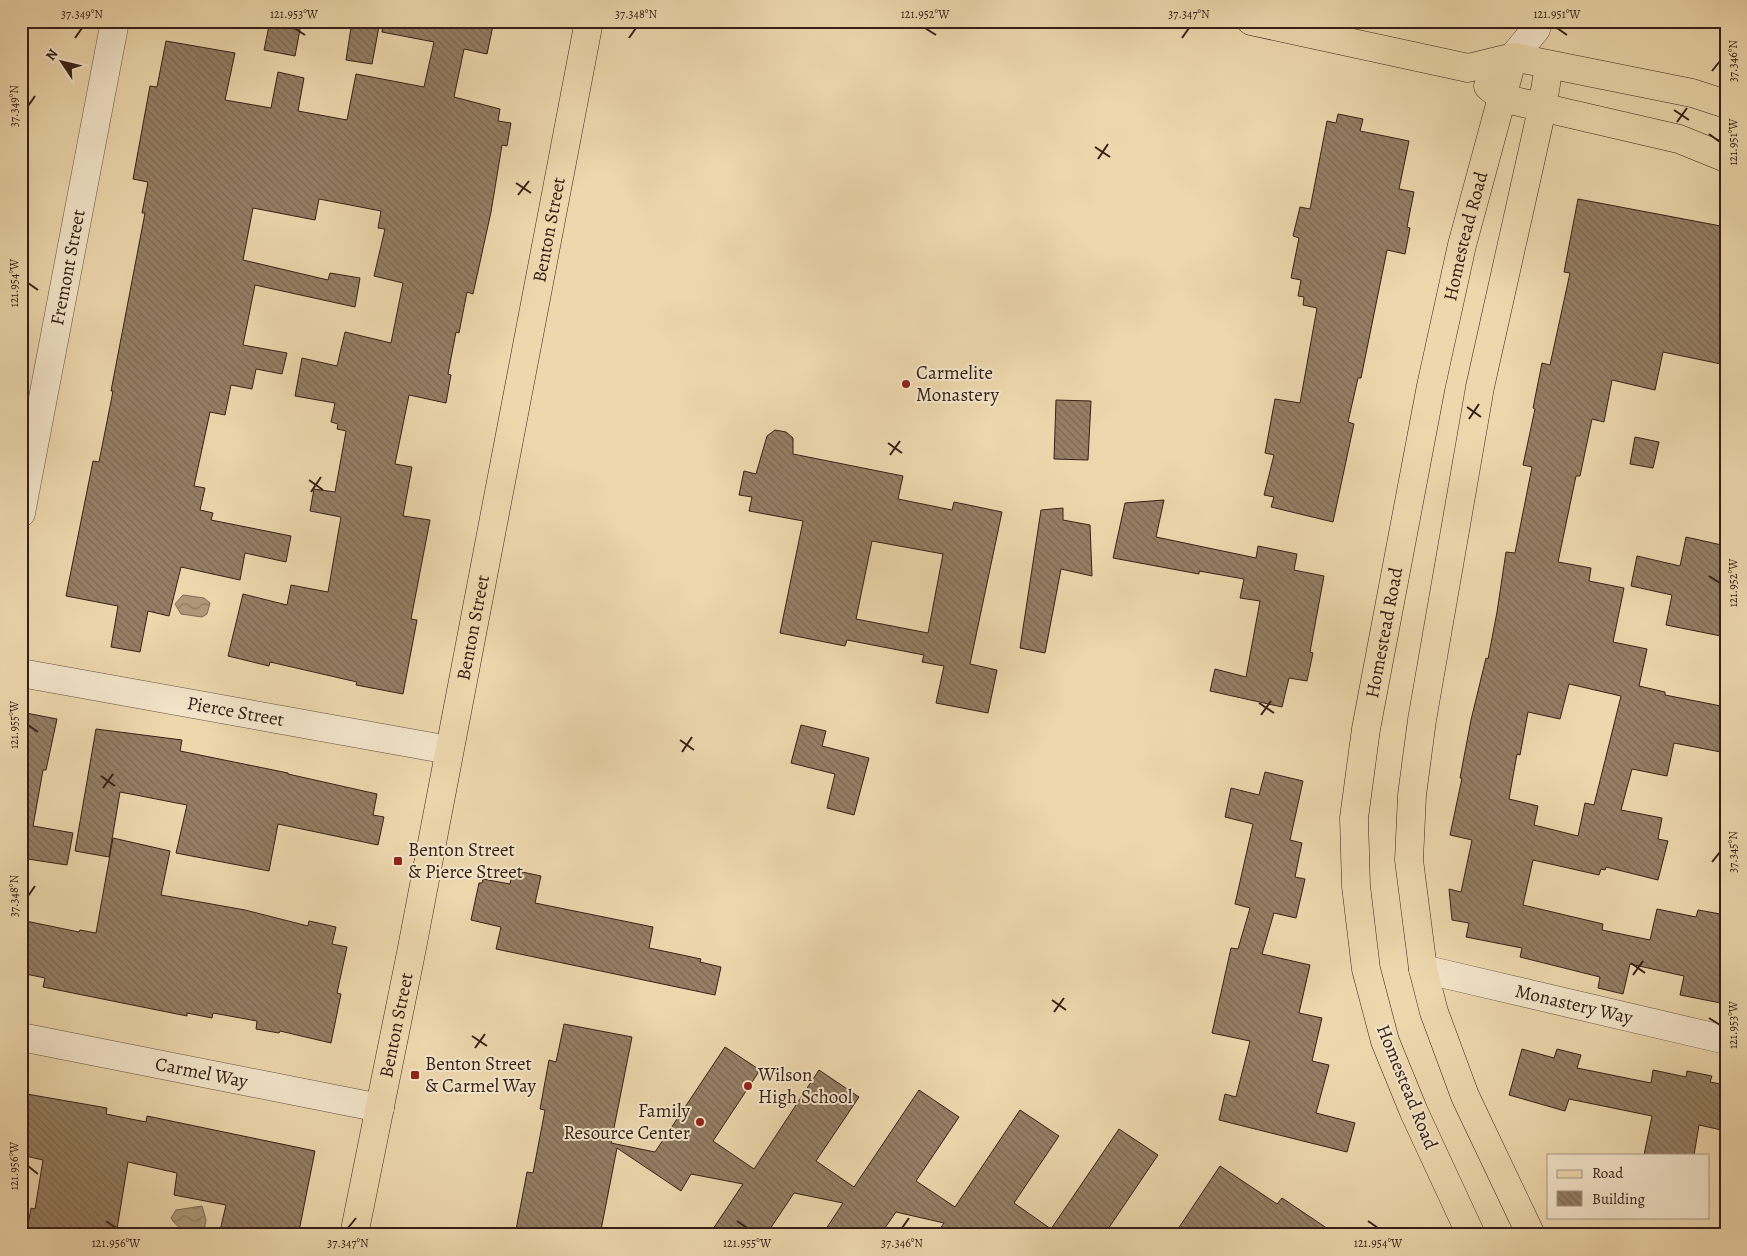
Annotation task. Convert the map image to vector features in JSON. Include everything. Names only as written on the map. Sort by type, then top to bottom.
[{"type":"main road","name":"Benton Street","points":[[354,1235],[589,21]]},
{"type":"main road","points":[[1251,21],[1468,68],[1513,57],[1692,93],[1726,104]]},
{"type":"main road","name":"Homestead Road","points":[[1472,1235],[1414,1112],[1385,1041],[1366,969],[1356,886],[1354,818],[1366,729],[1430,386],[1462,245],[1513,57]]},
{"type":"main road","name":"Homestead Road","points":[[1527,1226],[1465,1096],[1434,1012],[1423,969],[1409,860],[1412,795],[1422,720],[1480,387],[1542,108],[1549,65]]},
{"type":"main road","points":[[1468,68],[1502,98],[1680,139],[1726,158]]},
{"type":"main road","points":[[1527,1226],[1552,1235]]},
{"type":"street","name":"Fremont Street","points":[[21,513],[115,21]]},
{"type":"street","name":"Homestead Road","points":[[1513,57],[1537,25]]},
{"type":"street","name":"Homestead Road","points":[[1537,25],[1549,65]]},
{"type":"street","name":"Pierce Street","points":[[21,672],[449,750]]},
{"type":"street","name":"Monastery Way","points":[[1423,969],[1726,1040]]},
{"type":"street","name":"Carmel Way","points":[[21,1037],[380,1108]]},
{"type":"water","points":[[183,595],[204,598],[210,603],[207,614],[202,617],[181,614],[175,604]]},
{"type":"water","points":[[202,1206],[206,1220],[204,1231],[181,1228],[171,1218],[176,1210]]},
{"type":"building","points":[[270,21],[301,24],[295,56],[264,50]]},
{"type":"building","points":[[352,21],[380,21],[372,64],[346,60]]},
{"type":"building","points":[[383,21],[494,21],[487,54],[464,49],[454,97],[500,109],[498,121],[511,123],[507,146],[502,145],[491,212],[473,294],[467,292],[459,333],[456,332],[448,374],[451,375],[446,403],[409,395],[395,464],[412,467],[403,516],[430,520],[411,619],[417,620],[403,694],[356,685],[357,682],[270,662],[269,666],[228,656],[243,594],[287,605],[291,585],[328,592],[341,517],[310,511],[314,489],[335,492],[346,431],[337,429],[338,424],[331,422],[335,403],[295,396],[302,358],[337,366],[345,332],[391,343],[403,283],[374,276],[385,229],[378,228],[381,211],[319,199],[315,220],[253,208],[243,260],[328,280],[330,273],[360,278],[355,307],[255,285],[243,345],[287,353],[282,374],[256,369],[252,389],[231,385],[225,415],[210,412],[194,486],[205,488],[200,510],[213,513],[211,520],[291,536],[286,562],[245,553],[240,580],[181,567],[169,616],[148,611],[140,652],[111,647],[118,606],[66,596],[93,461],[99,462],[113,391],[111,391],[145,213],[142,213],[148,182],[133,179],[150,86],[157,87],[166,41],[235,53],[225,100],[271,108],[278,72],[304,78],[298,111],[347,120],[356,74],[424,87],[434,42],[382,32]]},
{"type":"building","points":[[1338,114],[1363,119],[1360,131],[1409,141],[1399,189],[1414,192],[1407,227],[1410,228],[1405,254],[1387,250],[1361,378],[1358,378],[1348,422],[1354,424],[1333,522],[1271,507],[1274,497],[1264,495],[1274,455],[1265,453],[1275,399],[1300,403],[1317,308],[1303,305],[1304,297],[1298,296],[1301,280],[1291,278],[1299,238],[1293,236],[1300,207],[1310,209],[1327,121],[1336,123]]},
{"type":"building","points":[[1578,199],[1726,227],[1726,365],[1663,352],[1655,390],[1612,380],[1604,422],[1592,419],[1580,476],[1576,476],[1558,562],[1591,568],[1589,581],[1624,588],[1613,642],[1647,649],[1639,686],[1665,692],[1665,695],[1726,707],[1726,753],[1674,743],[1667,776],[1632,769],[1621,810],[1662,818],[1658,839],[1668,841],[1658,880],[1606,867],[1605,870],[1601,869],[1599,875],[1533,860],[1523,905],[1603,924],[1602,930],[1650,940],[1657,909],[1696,917],[1698,910],[1726,915],[1726,1004],[1680,995],[1684,976],[1630,964],[1623,994],[1598,988],[1600,977],[1520,957],[1522,948],[1466,937],[1469,923],[1452,920],[1449,889],[1461,892],[1472,840],[1450,835],[1462,778],[1460,778],[1471,720],[1486,658],[1488,659],[1506,552],[1515,553],[1532,467],[1523,465],[1535,409],[1533,408],[1542,363],[1550,365],[1570,273],[1564,272]],"holes":[[[1569,684],[1621,696],[1594,805],[1585,803],[1578,836],[1534,825],[1538,806],[1509,799],[1517,754],[1520,755],[1528,712],[1560,719]]]},
{"type":"building","points":[[1056,400],[1091,401],[1088,460],[1054,459]]},
{"type":"building","points":[[775,430],[786,432],[793,438],[793,454],[903,476],[898,499],[952,510],[954,502],[1002,512],[970,664],[997,670],[988,713],[936,703],[944,666],[922,662],[924,655],[847,640],[845,646],[780,633],[803,521],[749,511],[752,497],[739,495],[744,471],[756,474],[767,436]],"holes":[[[872,541],[943,554],[928,633],[856,619]]]},
{"type":"building","points":[[1635,437],[1659,442],[1653,468],[1630,464]]},
{"type":"building","points":[[1164,500],[1156,537],[1256,558],[1258,546],[1297,554],[1294,570],[1324,576],[1310,652],[1313,653],[1307,681],[1289,678],[1282,707],[1210,691],[1215,669],[1246,677],[1260,601],[1240,598],[1244,579],[1199,571],[1199,574],[1113,558],[1125,503]]},
{"type":"building","points":[[1063,508],[1063,520],[1090,525],[1092,576],[1061,569],[1045,653],[1020,648],[1041,510]]},
{"type":"building","points":[[1686,537],[1726,546],[1726,637],[1666,625],[1672,595],[1631,586],[1637,556],[1680,566]]},
{"type":"building","points":[[21,712],[57,719],[46,770],[43,770],[33,826],[73,833],[67,865],[21,858]]},
{"type":"building","points":[[801,725],[826,731],[822,746],[869,758],[854,815],[827,808],[835,774],[791,763]]},
{"type":"building","points":[[96,729],[182,740],[180,751],[288,773],[377,794],[373,815],[384,817],[378,845],[278,824],[269,871],[176,853],[187,805],[120,792],[109,857],[75,851]]},
{"type":"building","points":[[1265,772],[1303,781],[1290,840],[1302,843],[1295,877],[1305,879],[1296,918],[1274,913],[1262,954],[1310,965],[1299,1013],[1322,1018],[1312,1061],[1329,1065],[1316,1113],[1355,1123],[1347,1152],[1219,1120],[1225,1094],[1236,1097],[1250,1041],[1212,1033],[1231,948],[1238,949],[1250,908],[1235,904],[1253,824],[1225,817],[1231,788],[1259,795]]},
{"type":"building","points":[[113,838],[170,851],[161,895],[245,910],[308,926],[309,921],[336,927],[332,944],[347,947],[337,993],[341,994],[331,1043],[280,1031],[279,1033],[256,1029],[257,1021],[213,1013],[212,1018],[187,1013],[187,1016],[43,987],[45,978],[21,973],[21,920],[79,932],[80,930],[96,933]]},
{"type":"building","points":[[513,870],[541,876],[535,903],[653,927],[649,948],[701,959],[700,962],[721,967],[715,995],[496,949],[501,927],[471,920],[479,883],[482,883],[483,879],[510,884]]},
{"type":"building","points":[[564,1024],[632,1037],[611,1143],[655,1152],[725,1047],[760,1070],[713,1141],[754,1169],[819,1070],[859,1097],[816,1161],[854,1187],[919,1090],[959,1117],[916,1181],[955,1207],[1020,1110],[1059,1136],[1014,1203],[1051,1229],[1119,1129],[1158,1155],[1104,1235],[1010,1235],[994,1232],[993,1235],[936,1235],[944,1223],[896,1212],[880,1235],[822,1235],[843,1203],[794,1193],[766,1235],[709,1235],[743,1184],[691,1174],[681,1191],[617,1148],[600,1235],[515,1235],[527,1172],[533,1173],[545,1110],[540,1109],[549,1060],[556,1062]]},
{"type":"building","points":[[1522,1049],[1554,1058],[1557,1049],[1581,1055],[1577,1068],[1651,1083],[1653,1070],[1686,1077],[1687,1071],[1712,1076],[1710,1082],[1726,1085],[1726,1131],[1699,1125],[1694,1154],[1644,1154],[1652,1116],[1569,1099],[1565,1111],[1509,1095]]},
{"type":"building","points":[[21,1093],[107,1108],[106,1114],[146,1122],[147,1116],[315,1151],[299,1231],[295,1230],[294,1235],[219,1235],[226,1205],[174,1195],[177,1173],[128,1162],[116,1235],[26,1235],[31,1208],[35,1209],[43,1160],[21,1155]]},
{"type":"building","points":[[1220,1166],[1277,1204],[1282,1198],[1337,1235],[1174,1235]]},
{"type":"place","name":"Carmelite Monastery","points":[[906,384]]},
{"type":"place","name":"Benton Street & Pierce Street","points":[[398,861]]},
{"type":"place","name":"Benton Street & Carmel Way","points":[[415,1075]]},
{"type":"place","name":"Wilson High School","points":[[748,1086]]},
{"type":"place","name":"Family Resource Center","points":[[700,1122]]}]
